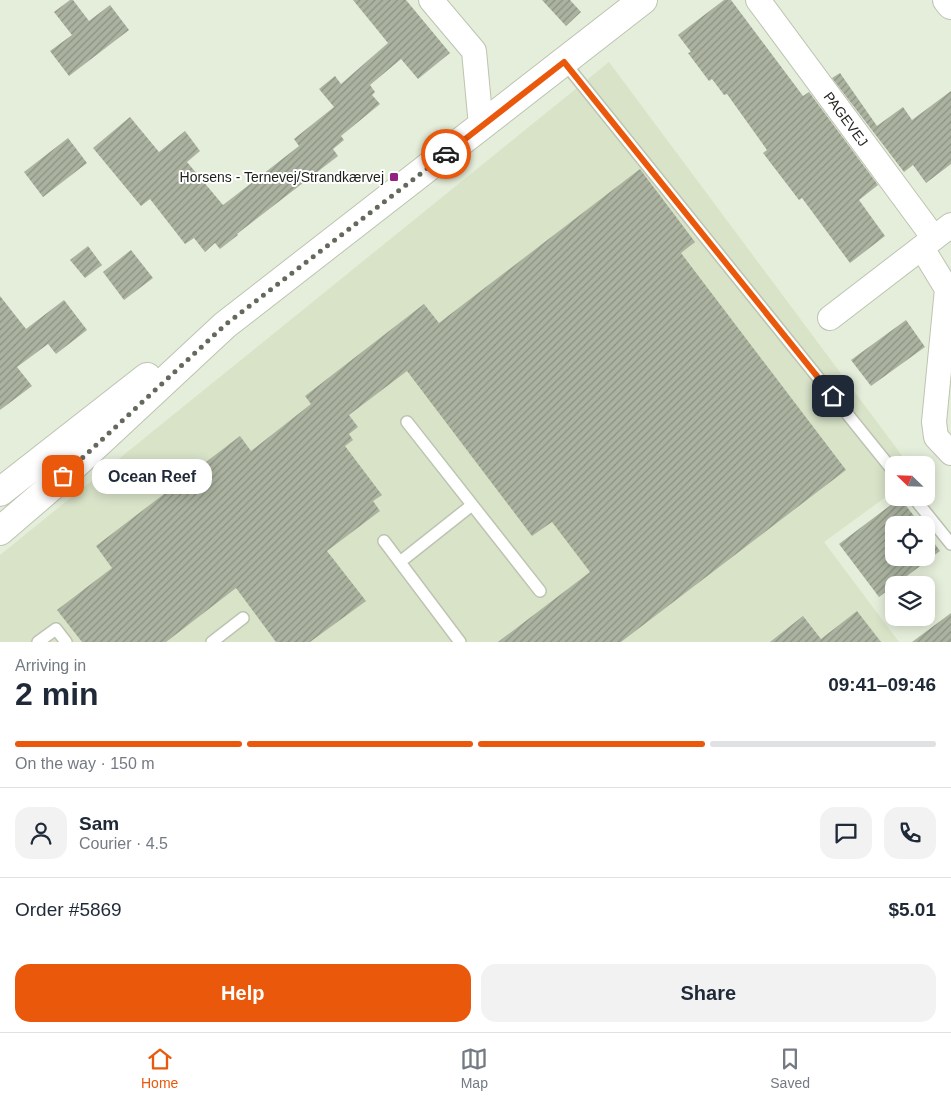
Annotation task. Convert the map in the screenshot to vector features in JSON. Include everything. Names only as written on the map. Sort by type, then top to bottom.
[{"type":"main road","points":[[0,531],[78,462],[225,325],[643,0]]},
{"type":"main road","points":[[947,0],[951,5]]},
{"type":"main road","points":[[0,492],[187,346],[225,325]]},
{"type":"street","points":[[432,0],[474,52],[481,126]]},
{"type":"street","name":"PAGEVEJ","points":[[758,0],[936,237],[947,288],[934,422],[936,437],[951,454]]},
{"type":"street","points":[[830,318],[936,237]]},
{"type":"lane","points":[[564,62],[885,461]]},
{"type":"lane","points":[[408,422],[540,591]]},
{"type":"lane","points":[[400,562],[472,505]]},
{"type":"lane","points":[[920,506],[951,544]]},
{"type":"lane","points":[[384,541],[460,642]]},
{"type":"lane","points":[[212,642],[243,618]]},
{"type":"lane","points":[[38,642],[56,629],[66,642]]},
{"type":"shaded area","points":[[609,62],[902,456],[885,456],[885,498],[824,542],[885,623],[885,626],[887,626],[899,642],[0,642],[0,555]]},
{"type":"building","points":[[70,0],[73,0],[89,21],[110,5],[129,30],[69,76],[50,51],[72,35],[54,12]]},
{"type":"building","points":[[353,0],[406,0],[450,53],[418,79],[401,59],[370,85],[375,92],[372,95],[380,104],[341,136],[344,140],[333,149],[338,156],[220,249],[215,243],[205,252],[194,238],[185,244],[150,199],[141,206],[93,148],[130,117],[159,152],[185,131],[200,151],[187,162],[223,205],[299,146],[294,139],[334,107],[319,89],[335,76],[341,84],[388,43]]},
{"type":"building","points":[[542,0],[570,0],[581,12],[566,26]]},
{"type":"building","points":[[724,0],[731,0],[803,96],[809,92],[878,185],[859,200],[885,236],[850,263],[802,198],[799,200],[763,153],[767,150],[727,94],[724,95],[712,79],[709,81],[688,53],[691,52],[678,35]]},
{"type":"building","points":[[840,73],[877,126],[903,107],[912,120],[951,91],[951,164],[926,183],[913,165],[904,172],[832,78]]},
{"type":"building","points":[[68,138],[87,163],[43,197],[24,172]]},
{"type":"building","points":[[640,169],[695,242],[681,253],[846,470],[621,642],[498,642],[590,572],[552,522],[532,536],[407,371],[349,415],[358,427],[349,434],[353,440],[345,446],[382,495],[373,501],[380,511],[327,551],[366,601],[310,642],[276,642],[236,588],[166,642],[82,642],[57,610],[112,568],[96,546],[240,436],[251,451],[311,404],[305,396],[424,304],[439,323]]},
{"type":"building","points":[[88,246],[102,265],[85,278],[70,260]]},
{"type":"building","points":[[131,250],[153,278],[124,300],[103,272]]},
{"type":"building","points":[[0,296],[26,329],[64,300],[87,330],[56,354],[48,344],[17,367],[32,386],[0,410]]},
{"type":"building","points":[[906,320],[925,347],[871,386],[851,360]]},
{"type":"building","points":[[889,506],[906,506],[914,516],[885,516],[885,566],[920,566],[907,576],[885,576],[885,592],[879,597],[839,544]]},
{"type":"building","points":[[935,544],[940,551],[935,555]]},
{"type":"building","points":[[857,611],[881,642],[770,642],[803,616],[821,639]]},
{"type":"building","points":[[951,613],[951,642],[912,642],[935,626]]},
{"type":"way so far","points":[[63,476],[225,325],[446,154]]},
{"type":"place","name":"Horsens - Ternevej/Strandkærvej","points":[[394,177]]},
{"type":"place","name":"Ocean Reef","points":[[63,476]]},
{"type":"route","points":[[446,154],[564,62],[833,396]]}]
